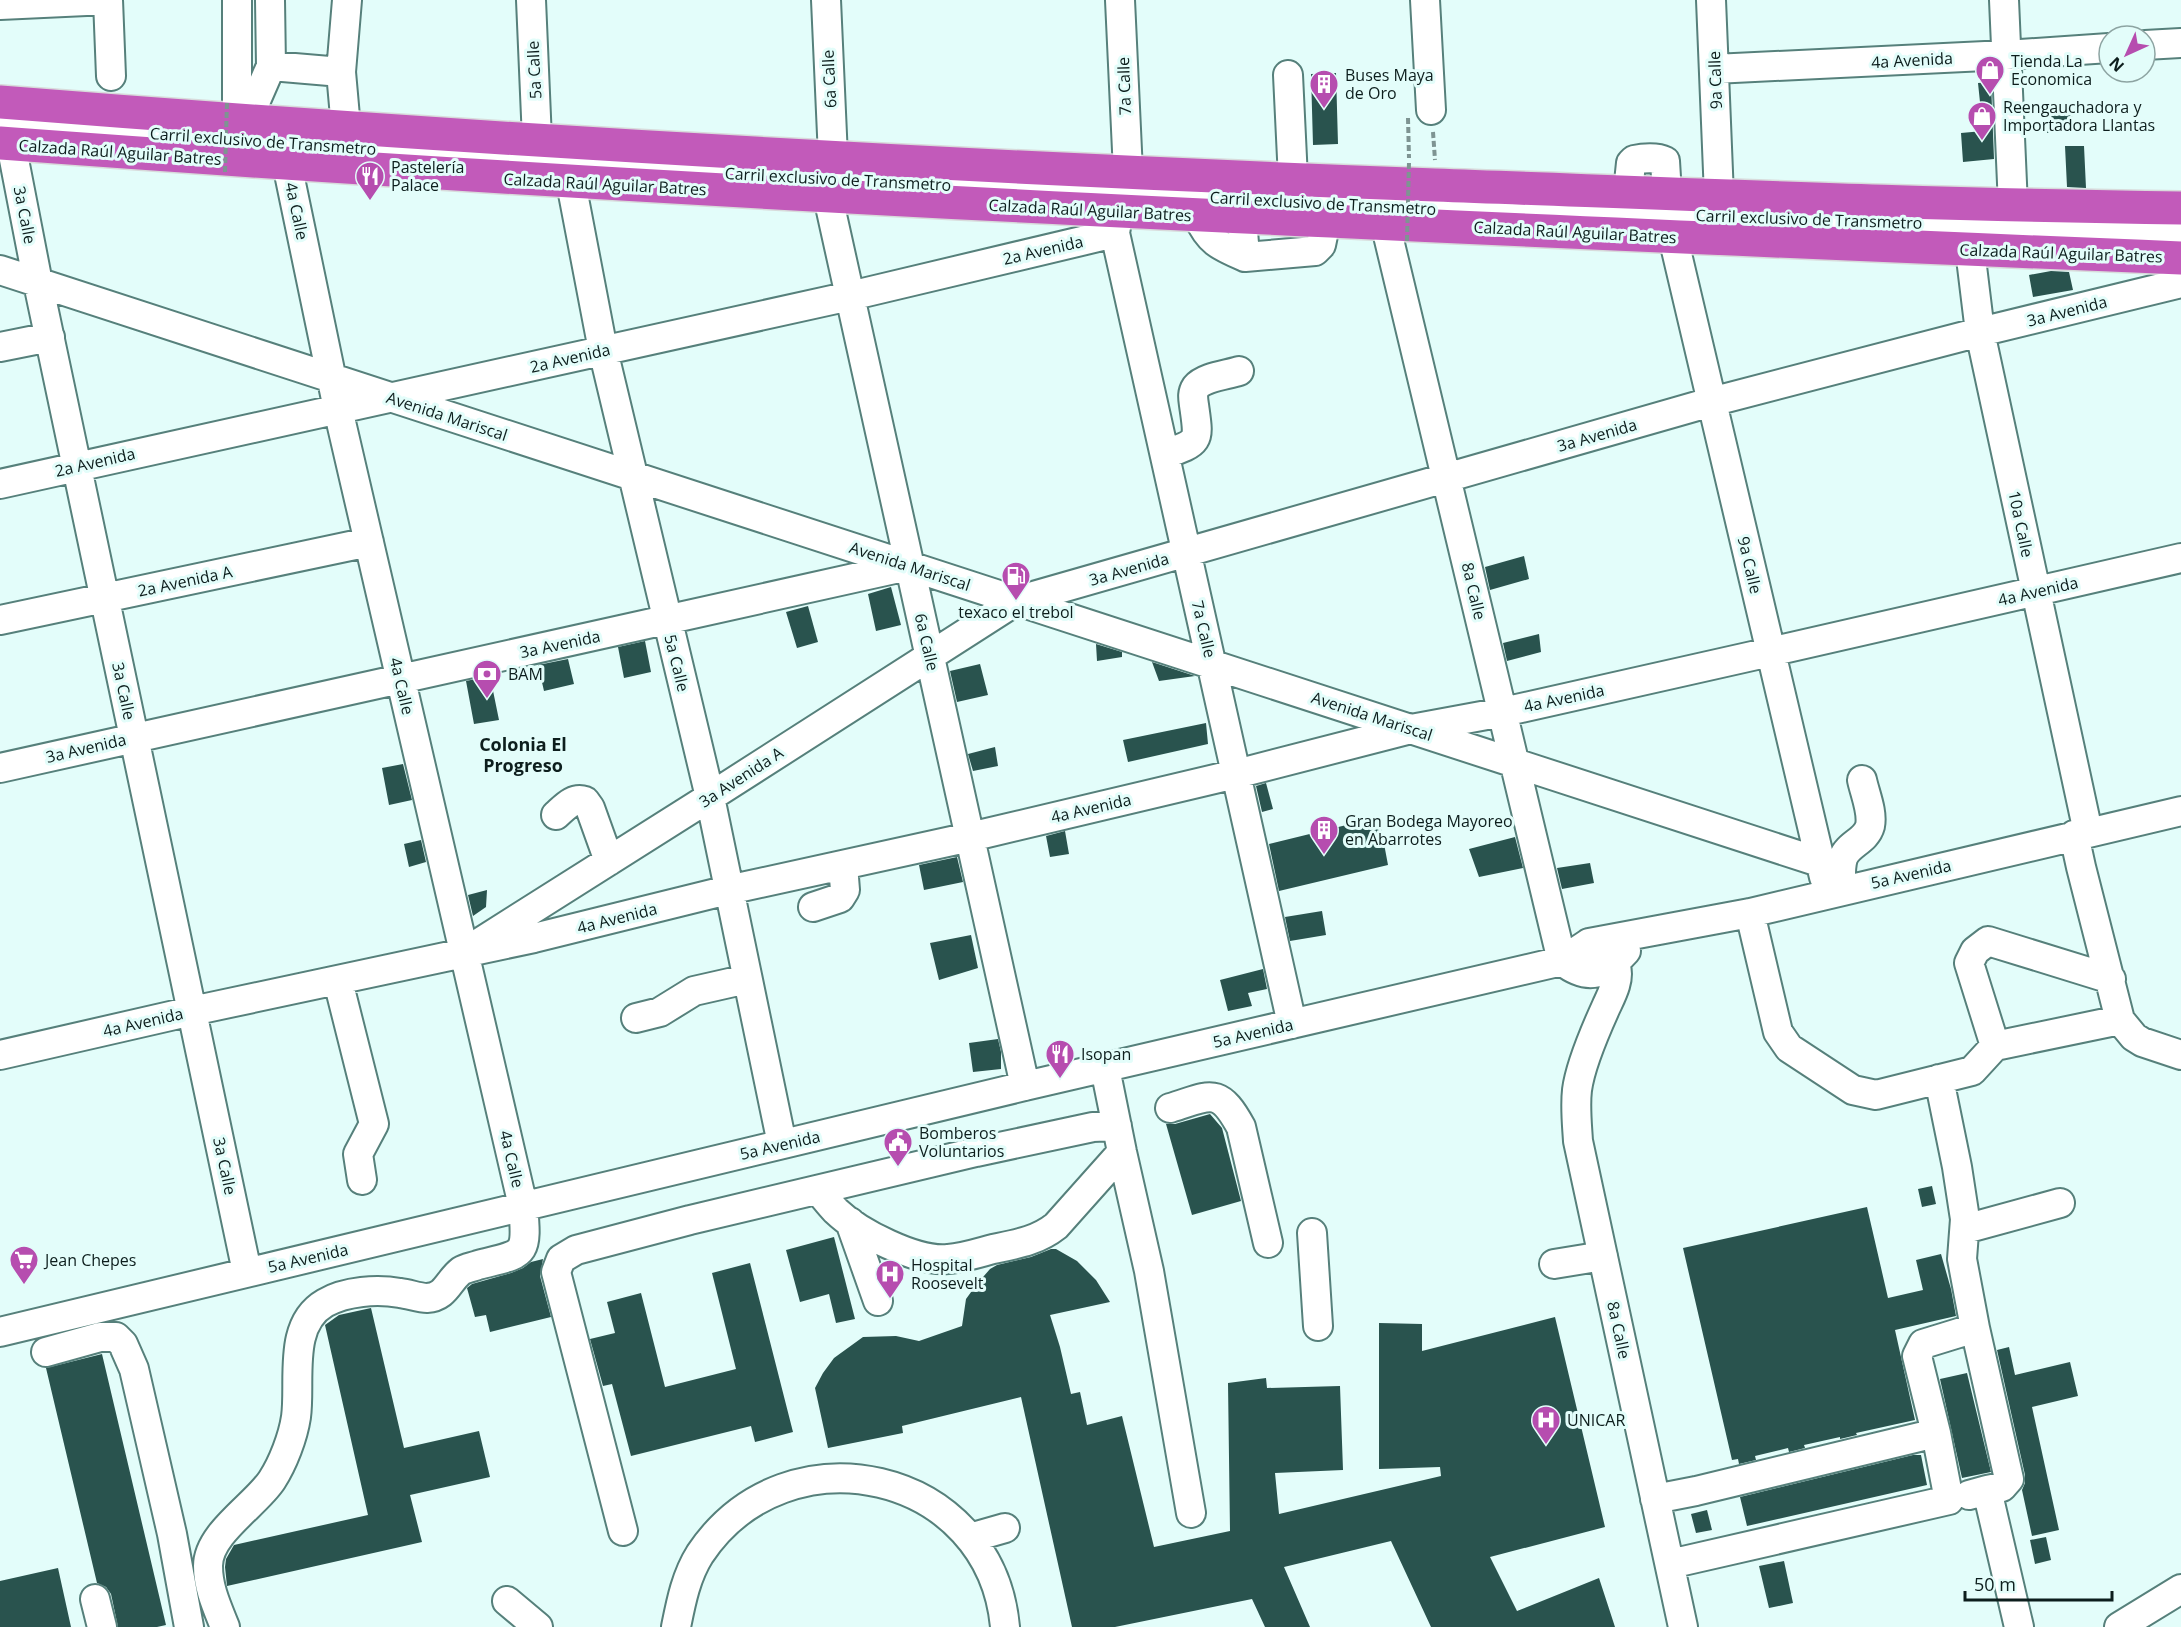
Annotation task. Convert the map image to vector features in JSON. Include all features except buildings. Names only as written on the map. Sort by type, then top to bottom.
[{"type":"highway","points":[[0,102],[237,105],[346,128],[685,150],[1128,172],[1719,196],[2013,206],[2181,208]]},
{"type":"highway","name":"Calzada Raúl Aguilar Batres","points":[[4,136],[287,164],[828,197],[1117,222],[1197,215],[1326,221],[1396,232],[1673,237],[2181,258]]},
{"type":"street","points":[[0,5],[108,0],[111,76]]},
{"type":"street","points":[[237,0],[237,105]]},
{"type":"street","points":[[237,105],[271,66],[270,0]]},
{"type":"street","points":[[346,128],[341,72],[347,0]]},
{"type":"street","name":"5a Calle","points":[[531,0],[537,140]]},
{"type":"street","name":"6a Calle","points":[[826,0],[833,157]]},
{"type":"street","name":"7a Calle","points":[[1120,0],[1128,172]]},
{"type":"street","points":[[1419,111],[1425,0]]},
{"type":"street","name":"9a Calle","points":[[1711,0],[1719,196]]},
{"type":"street","points":[[2004,0],[2013,206]]},
{"type":"street","points":[[2157,44],[2181,43]]},
{"type":"street","name":"4a Avenida","points":[[1714,69],[2097,49]]},
{"type":"street","points":[[271,66],[341,72]]},
{"type":"street","points":[[1288,75],[1293,179]]},
{"type":"street","name":"Carril exclusivo de Transmetro","points":[[4,136],[295,144],[836,179],[1392,207],[2181,232]]},
{"type":"street","name":"3a Calle","points":[[4,136],[50,337],[247,1272]]},
{"type":"street","name":"4a Calle","points":[[225,1627],[210,1587],[208,1563],[217,1542],[237,1516],[272,1481],[287,1448],[296,1418],[299,1346],[306,1320],[324,1304],[346,1295],[372,1292],[398,1293],[427,1298],[442,1294],[462,1269],[509,1259],[520,1253],[524,1243],[523,1206],[338,409],[287,164]]},
{"type":"street","name":"5a Calle","points":[[571,183],[603,350],[666,621],[710,797],[782,1144]]},
{"type":"street","name":"6a Calle","points":[[828,197],[1025,1086]]},
{"type":"street","points":[[1197,215],[1203,229],[1217,245],[1245,257],[1315,251],[1321,245],[1326,221]]},
{"type":"street","points":[[1242,217],[1245,257]]},
{"type":"street","name":"7a Calle","points":[[1117,222],[1165,454],[1292,1024]]},
{"type":"street","name":"2a Avenida","points":[[0,484],[77,465],[392,398],[850,296],[1117,222]]},
{"type":"street","name":"8a Calle","points":[[1396,232],[1447,479],[1515,763],[1572,966],[1595,998],[1595,1033]]},
{"type":"street","name":"9a Calle","points":[[1673,237],[1819,862],[1835,892]]},
{"type":"street","name":"10a Calle","points":[[1970,250],[1980,332],[2035,591],[2081,834],[2081,867],[2120,1020]]},
{"type":"street","name":"Avenida Mariscal","points":[[0,270],[1819,862]]},
{"type":"street","name":"3a Avenida","points":[[1016,601],[1712,402],[1980,332],[2181,283]]},
{"type":"street","points":[[0,347],[50,337]]},
{"type":"street","points":[[1165,454],[1182,449],[1195,440],[1197,433],[1192,396],[1196,387],[1204,381],[1239,371]]},
{"type":"street","name":"2a Avenida A","points":[[0,620],[369,542]]},
{"type":"street","name":"4a Avenida","points":[[0,1055],[192,1011],[534,938],[728,890],[970,837],[1236,774],[1411,729],[1503,712],[2181,558]]},
{"type":"street","name":"3a Avenida","points":[[0,768],[910,566]]},
{"type":"street","name":"3a Avenida A","points":[[464,952],[1016,601]]},
{"type":"street","points":[[1835,892],[1842,859],[1850,848],[1866,834],[1870,825],[1870,810],[1862,780]]},
{"type":"street","points":[[556,815],[570,803],[577,800],[585,801],[590,808],[609,861]]},
{"type":"street","name":"5a Avenida","points":[[1572,966],[1589,943],[1750,913],[2181,811]]},
{"type":"street","points":[[813,907],[840,898],[845,890],[843,865]]},
{"type":"street","points":[[1750,913],[1778,1032],[1789,1048],[1853,1090],[1876,1095],[1972,1071],[1995,1046],[2120,1020],[2134,1037],[2142,1042],[2181,1055]]},
{"type":"street","points":[[1589,943],[1603,952],[1614,964],[1640,934]]},
{"type":"street","points":[[1995,1046],[1969,963],[1975,951],[1988,941],[2111,979]]},
{"type":"street","name":"8a Calle","points":[[1614,964],[1617,974],[1614,987],[1595,1033],[1577,1087],[1578,1141],[1683,1627]]},
{"type":"street","name":"5a Avenida","points":[[0,1332],[1292,1024],[1572,966],[1601,972],[1614,964]]},
{"type":"street","points":[[636,1018],[660,1012],[694,991],[747,978]]},
{"type":"street","points":[[338,981],[374,1124],[358,1154],[362,1180]]},
{"type":"street","points":[[1105,1068],[1149,1271],[1191,1513]]},
{"type":"street","points":[[1670,1564],[2002,1487],[2009,1479],[1962,1259],[1965,1229],[1957,1167],[1939,1079]]},
{"type":"street","points":[[1170,1108],[1206,1097],[1217,1098],[1232,1110],[1240,1127],[1268,1243]]},
{"type":"street","points":[[623,1531],[556,1272],[561,1259],[576,1250],[690,1220],[976,1152],[1093,1127],[1120,1139]]},
{"type":"street","points":[[818,1190],[836,1211],[850,1222],[918,1257],[947,1259],[1028,1242],[1044,1236],[1056,1226],[1120,1139]]},
{"type":"street","points":[[1965,1229],[2060,1203]]},
{"type":"street","points":[[850,1222],[878,1301]]},
{"type":"street","points":[[1312,1233],[1318,1326]]},
{"type":"street","points":[[1554,1264],[1603,1256]]},
{"type":"street","points":[[1949,1500],[1936,1433],[1917,1356],[1923,1344],[1975,1328]]},
{"type":"street","points":[[46,1352],[100,1336],[116,1337],[123,1344],[134,1368],[172,1534],[189,1627]]},
{"type":"street","points":[[1655,1499],[1936,1433]]},
{"type":"street","points":[[676,1627],[683,1590],[700,1555],[724,1524],[755,1500],[791,1484],[830,1477],[869,1479],[879,1482],[907,1491],[941,1511],[970,1538],[990,1572],[1003,1610],[1005,1627]]},
{"type":"street","points":[[1987,1490],[2019,1627]]},
{"type":"street","points":[[970,1538],[1005,1528]]},
{"type":"street","points":[[2119,1627],[2181,1589]]},
{"type":"street","points":[[95,1599],[102,1627]]},
{"type":"street","points":[[507,1601],[538,1627]]},
{"type":"path","points":[[225,172],[237,105]]},
{"type":"path","points":[[1396,232],[1419,111]]},
{"type":"path","points":[[1419,111],[1437,185]]},
{"type":"place","name":"Tienda La Economica","points":[[1990,96]]},
{"type":"place","name":"Buses Maya de Oro","points":[[1324,110]]},
{"type":"place","name":"Reengauchadora y Importadora Llantas","points":[[1982,142]]},
{"type":"place","name":"Pastelería Palace","points":[[370,202]]},
{"type":"place","name":"texaco el trebol","points":[[1016,602]]},
{"type":"place","name":"BAM","points":[[487,700]]},
{"type":"place","name":"Gran Bodega Mayoreo en Abarrotes","points":[[1324,856]]},
{"type":"place","name":"Isopan","points":[[1060,1080]]},
{"type":"place","name":"Bomberos Voluntarios","points":[[898,1168]]},
{"type":"place","name":"Jean Chepes","points":[[24,1286]]},
{"type":"place","name":"Hospital Roosevelt","points":[[890,1300]]},
{"type":"place","name":"UNICAR","points":[[1546,1446]]},
{"type":"district","name":"Colonia El Progreso","points":[[523,754]]}]
